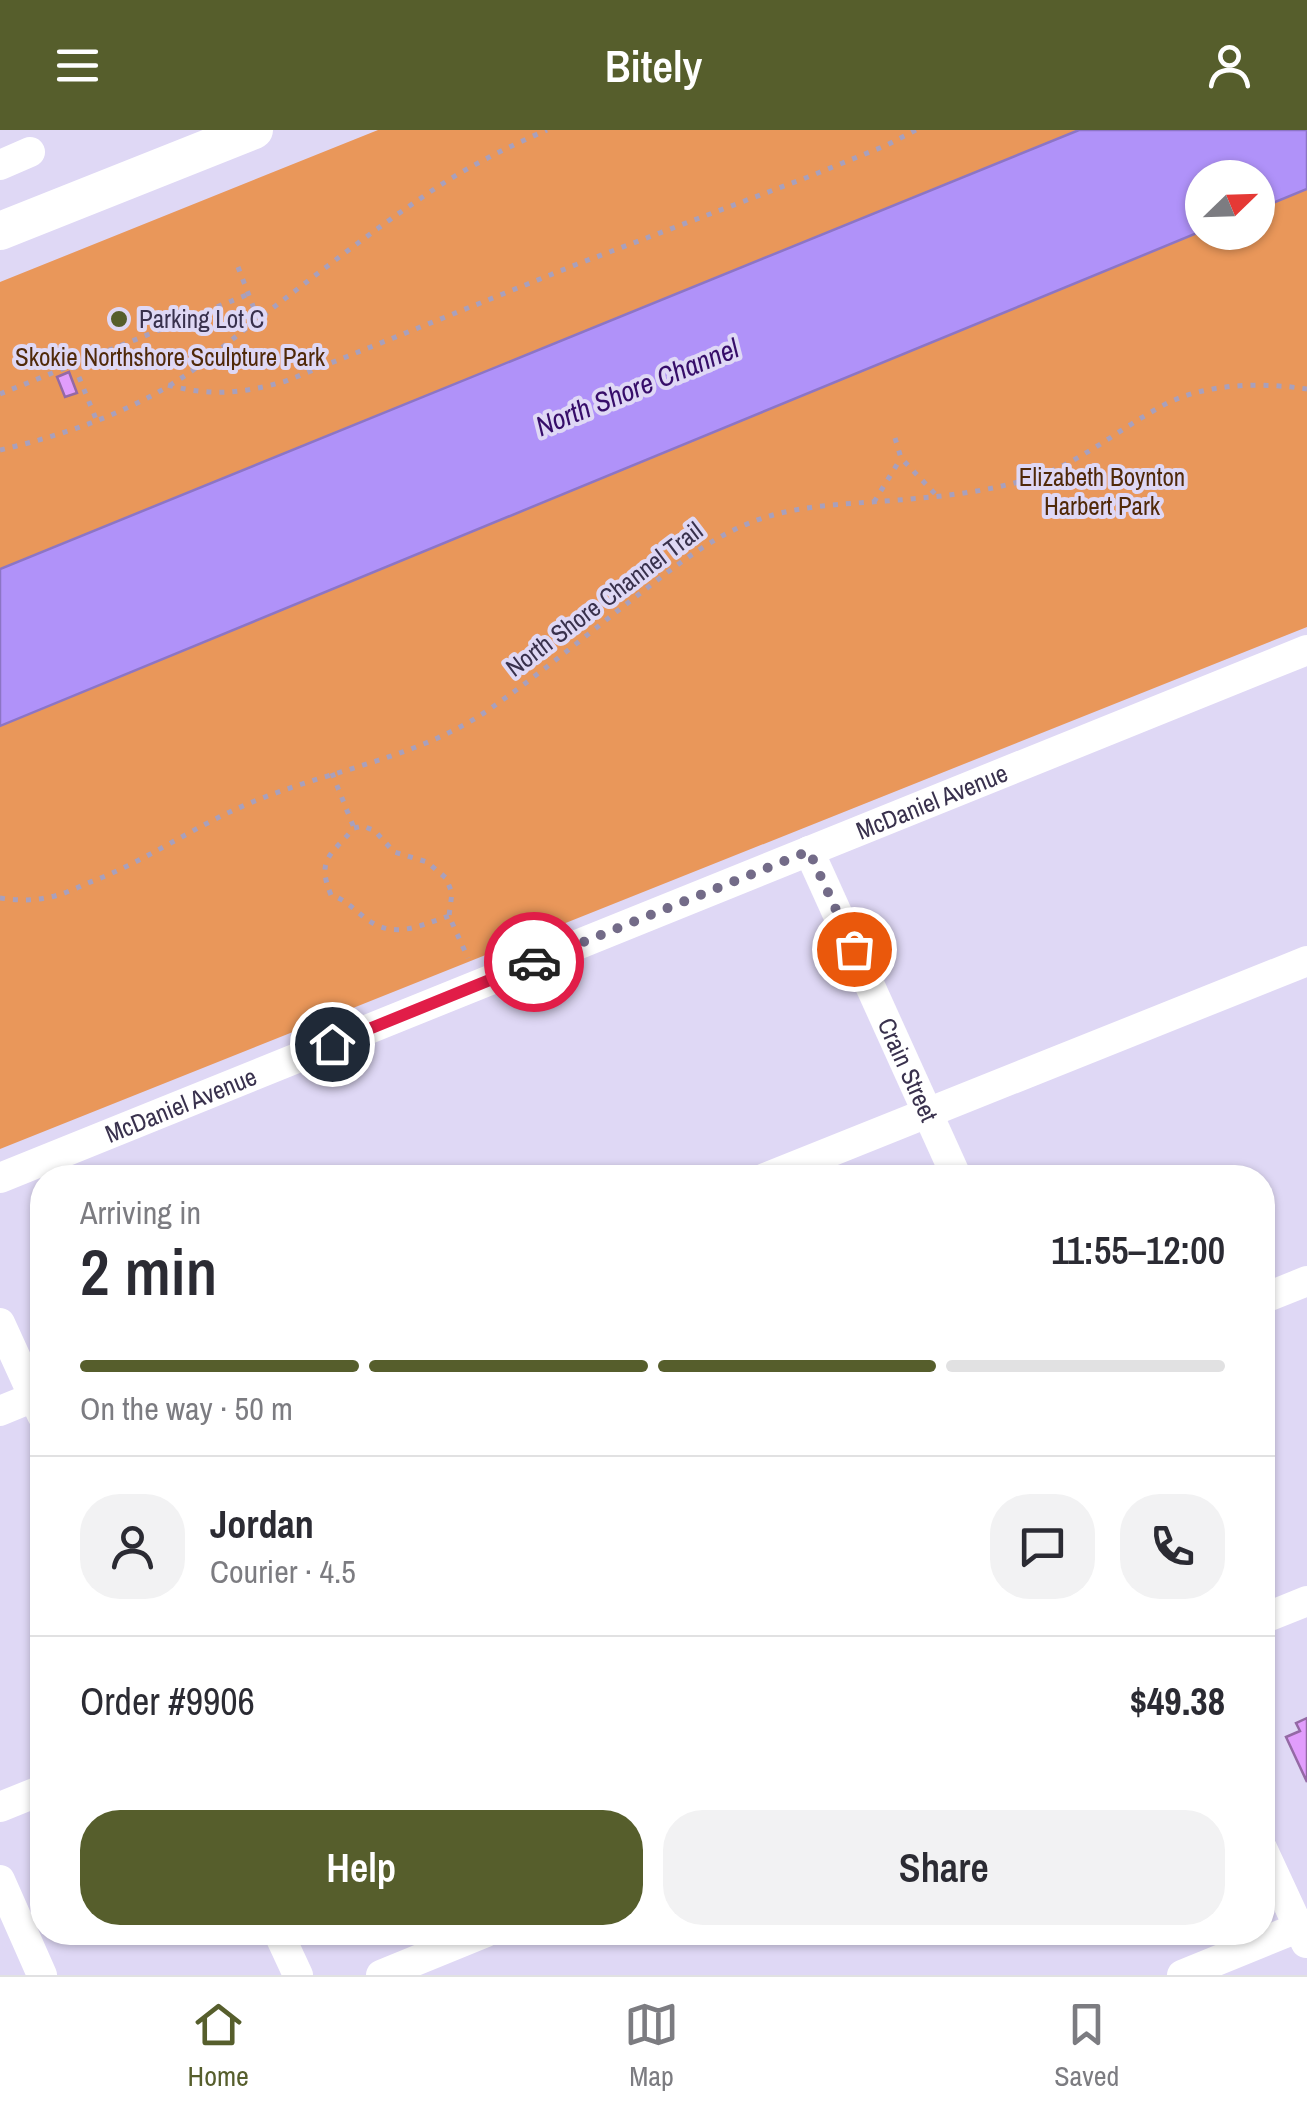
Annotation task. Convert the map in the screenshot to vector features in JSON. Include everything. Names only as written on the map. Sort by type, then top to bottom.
[{"type":"main road","points":[[0,231],[254,130]]},
{"type":"street","points":[[0,164],[30,152]]},
{"type":"street","name":"McDaniel Avenue","points":[[32,1165],[1307,650]]},
{"type":"street","name":"Crain Street","points":[[809,851],[951,1165]]},
{"type":"street","points":[[797,1165],[1307,961]]},
{"type":"street","name":"McDaniel Avenue","points":[[0,1178],[30,1166]]},
{"type":"street","points":[[1275,1294],[1307,1281]]},
{"type":"street","points":[[0,1323],[30,1389]]},
{"type":"street","points":[[0,1411],[30,1407]]},
{"type":"street","points":[[1275,1614],[1307,1601]]},
{"type":"street","points":[[0,1807],[30,1795]]},
{"type":"street","points":[[1275,1874],[1304,1932],[1275,1942]]},
{"type":"street","points":[[0,1880],[42,1975]]},
{"type":"street","points":[[284,1945],[298,1975]]},
{"type":"street","points":[[381,1975],[454,1945]]},
{"type":"street","points":[[1182,1975],[1267,1945]]},
{"type":"path","points":[[0,450],[38,441],[150,396],[188,373],[439,186],[547,130]]},
{"type":"path","points":[[168,385],[222,394],[286,381],[824,171],[916,130]]},
{"type":"path","points":[[238,267],[258,319]]},
{"type":"path","points":[[0,394],[249,294]]},
{"type":"path","points":[[74,364],[96,419]]},
{"type":"path","name":"North Shore Channel Trail","points":[[0,898],[45,898],[72,890],[122,870],[247,804],[414,749],[457,730],[493,707],[675,566],[751,522],[792,509],[938,497],[1047,472],[1109,440],[1162,406],[1197,393],[1234,386],[1307,389]]},
{"type":"path","points":[[895,438],[901,458],[938,497]]},
{"type":"path","points":[[874,502],[901,458]]},
{"type":"path","points":[[332,773],[354,828]]},
{"type":"path","points":[[450,916],[396,931],[377,926],[331,895],[322,874],[325,862],[354,828],[363,826],[375,831],[394,852],[426,862],[446,878],[452,893],[450,916],[480,984]]},
{"type":"green space","name":"Skokie Northshore Sculpture Park","points":[[378,130],[1079,130],[0,569],[0,282]]},
{"type":"green space","name":"Elizabeth Boynton Harbert Park","points":[[1307,189],[1307,627],[0,1149],[0,726],[1185,238],[1185,250],[1275,250],[1275,202]]},
{"type":"water","name":"North Shore Channel","points":[[1079,130],[1307,130],[1307,189],[1275,202],[1275,160],[1185,160],[1185,238],[0,726],[0,569]]},
{"type":"building","points":[[69,372],[77,393],[65,397],[57,377]]},
{"type":"building","points":[[1307,1718],[1307,1782],[1286,1737],[1300,1731],[1296,1723]]},
{"type":"way so far","points":[[534,962],[809,851],[854,949]]},
{"type":"place","name":"Parking Lot C","points":[[119,319]]},
{"type":"route","points":[[332,1044],[534,962]]}]
